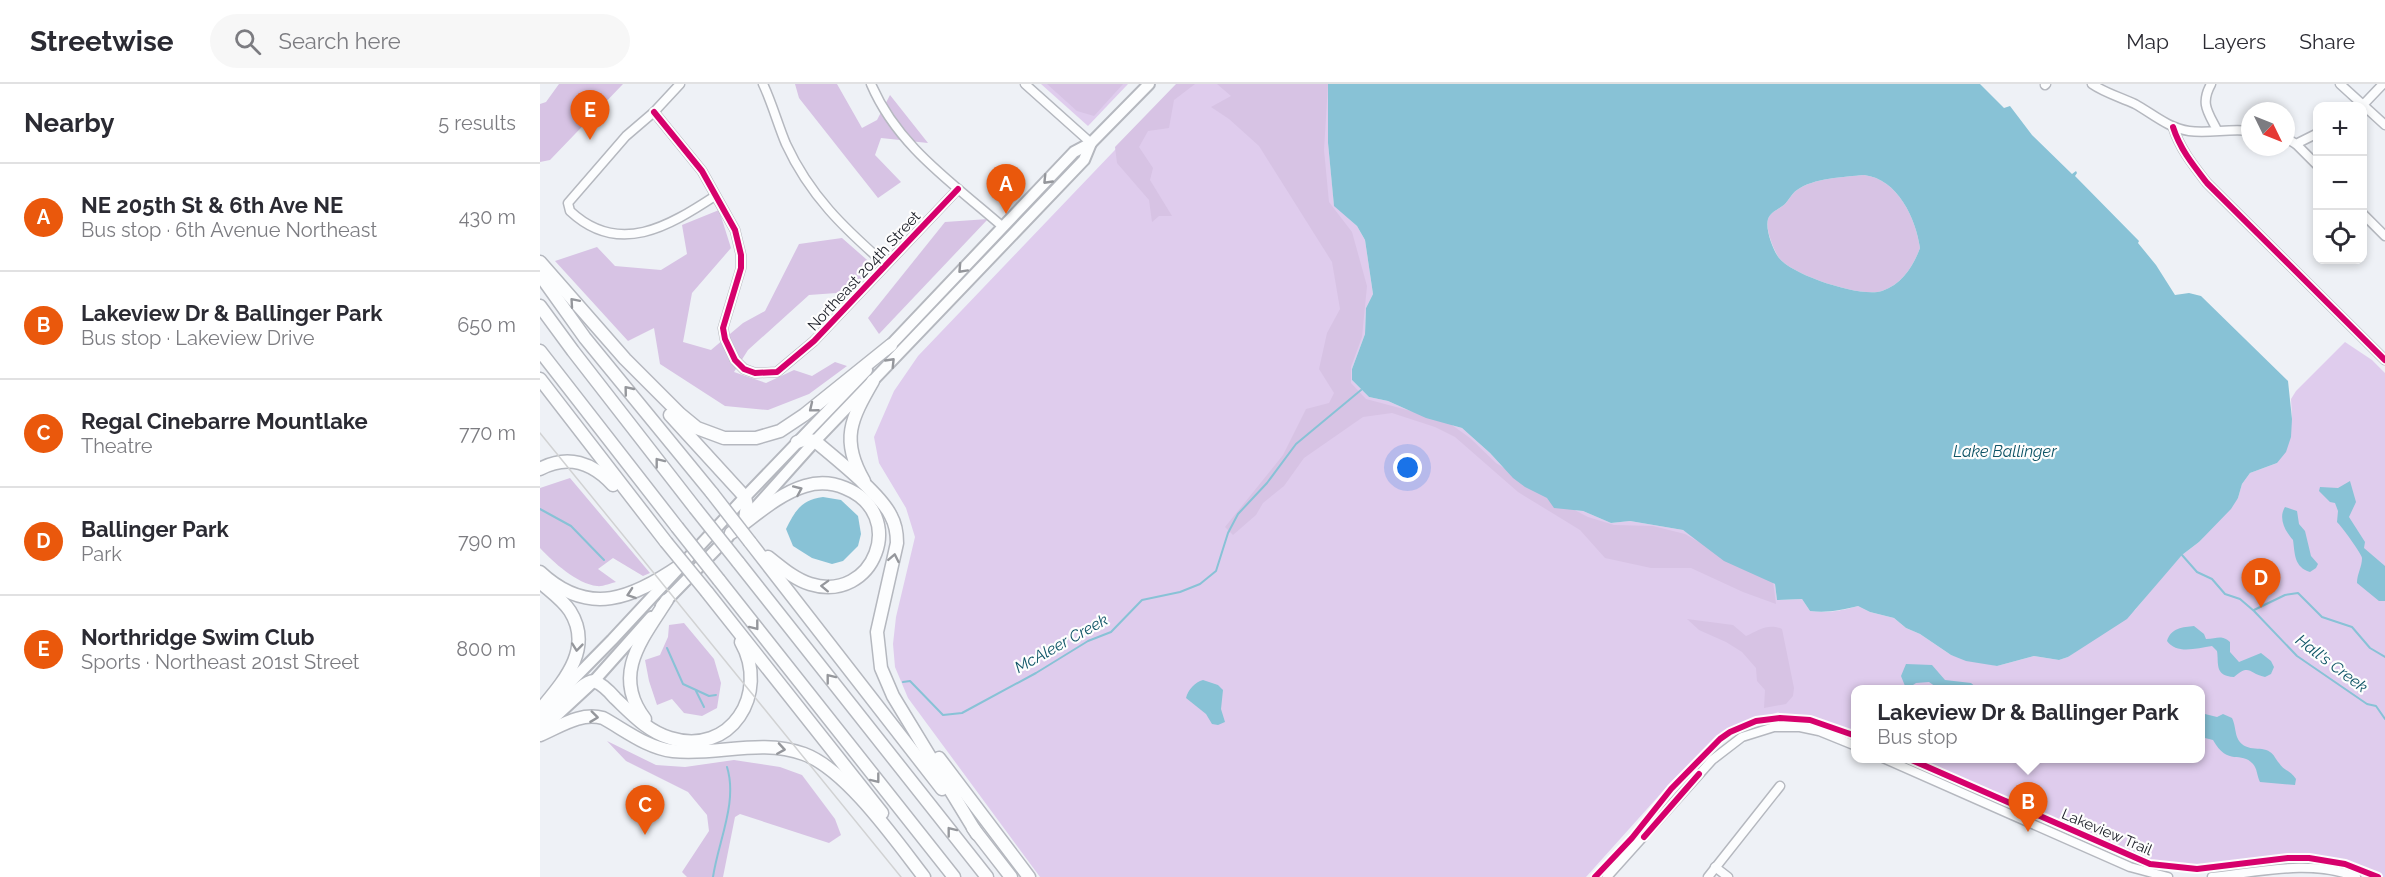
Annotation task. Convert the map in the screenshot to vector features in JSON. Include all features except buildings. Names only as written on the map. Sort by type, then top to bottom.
[{"type":"highway","points":[[540,262],[625,359],[680,414],[697,428],[724,438],[744,440],[768,436],[791,425],[891,345]]},
{"type":"highway","points":[[540,275],[585,338],[712,493],[1011,877]]},
{"type":"highway","points":[[540,306],[695,508],[987,877]]},
{"type":"highway","points":[[540,351],[954,877]]},
{"type":"highway","points":[[625,359],[628,368],[745,497],[747,506],[745,519]]},
{"type":"highway","points":[[540,379],[662,537],[883,814],[926,877]]},
{"type":"highway","points":[[873,381],[852,425],[850,447],[857,468],[891,515],[897,536],[894,566],[880,611],[877,632],[881,668],[893,696],[977,834]]},
{"type":"highway","points":[[797,442],[815,441],[874,494]]},
{"type":"highway","points":[[540,470],[554,463],[568,461],[589,465],[609,480],[662,537]]},
{"type":"highway","points":[[731,533],[796,489],[818,483],[841,486],[858,495],[873,510],[879,529],[878,549],[867,569],[850,582],[831,587],[811,584],[795,577],[750,542]]},
{"type":"highway","points":[[540,572],[553,583],[572,593],[611,599],[641,590],[681,565]]},
{"type":"highway","points":[[540,582],[571,612],[579,639],[576,660],[540,710]]},
{"type":"highway","points":[[666,600],[636,651],[631,667],[630,682],[632,697],[640,712],[652,726],[672,739]]},
{"type":"highway","points":[[569,695],[575,693],[584,684],[594,681],[650,729],[672,739],[697,741],[721,733],[738,719],[748,701],[752,675],[749,659],[725,615]]},
{"type":"highway","points":[[893,696],[1029,877]]},
{"type":"highway","points":[[540,733],[573,719],[595,716],[665,750],[681,752],[773,747],[806,755],[825,766],[856,795],[926,877]]},
{"type":"highway","points":[[904,814],[945,877]]},
{"type":"main road","points":[[540,710],[566,688],[612,640],[1074,152],[1091,143],[1149,84]]},
{"type":"main road","points":[[540,733],[594,681],[666,600],[745,519],[815,441],[1084,160],[1091,143]]},
{"type":"main road","points":[[1003,227],[1010,228],[1036,211]]},
{"type":"main road","points":[[1000,249],[1004,233],[1003,227]]},
{"type":"main road","points":[[540,720],[569,695],[571,689],[600,660],[612,640]]},
{"type":"street","points":[[654,112],[702,171],[715,196],[676,221],[654,231],[633,234],[611,233],[589,225],[570,211],[568,203],[626,136],[681,84]]},
{"type":"street","points":[[763,84],[786,144],[798,168],[819,200],[843,227],[885,264]]},
{"type":"street","points":[[871,84],[882,108],[898,132],[920,157],[1003,227]]},
{"type":"street","points":[[1025,84],[1091,143]]},
{"type":"street","points":[[2092,84],[2135,104],[2164,123],[2192,132],[2241,131]]},
{"type":"street","points":[[2211,84],[2205,98],[2205,106],[2217,130]]},
{"type":"street","points":[[2340,84],[2359,102]]},
{"type":"street","points":[[2367,102],[2383,84]]},
{"type":"street","points":[[2367,109],[2385,125]]},
{"type":"street","points":[[2173,126],[2179,144],[2207,183],[2385,360]]},
{"type":"street","points":[[2313,136],[2296,144],[2313,161]]},
{"type":"street","name":"Northeast 204th Street","points":[[715,196],[735,230],[741,255],[739,278],[723,328],[728,349],[744,369],[755,373],[777,372],[814,341],[958,189]]},
{"type":"street","points":[[2367,218],[2385,236]]},
{"type":"street","points":[[1607,877],[1712,760],[1742,737],[1774,727],[1800,727],[1819,731],[1851,744]]},
{"type":"street","points":[[1892,763],[2130,867],[2168,877]]},
{"type":"street","points":[[1708,877],[1780,786]]},
{"type":"street","points":[[1715,867],[1728,877]]},
{"type":"street","points":[[2212,877],[2302,867],[2334,870],[2356,877]]},
{"type":"shaded area","points":[[559,84],[623,84],[550,160],[540,162],[540,104],[546,102]]},
{"type":"shaded area","points":[[795,84],[837,84],[862,128],[877,120],[890,95],[928,143],[881,138],[875,155],[901,182],[878,198],[799,98]]},
{"type":"shaded area","points":[[1041,84],[1128,84],[1088,126]]},
{"type":"shaded area","points":[[1047,84],[1123,84],[1094,116],[1077,111]]},
{"type":"shaded area","points":[[1176,84],[1195,84],[1174,100],[1169,128],[1148,131],[1139,147],[1153,168],[1150,180],[1172,216],[1159,216],[1152,222],[1149,200],[1117,163],[1115,147]]},
{"type":"shaded area","points":[[1178,84],[1328,84],[1328,143],[1334,205],[1357,226],[1365,240],[1373,294],[1366,308],[1365,334],[1352,369],[1352,380],[1369,397],[1388,401],[1426,418],[1462,428],[1513,478],[1554,508],[1583,511],[1611,523],[1630,521],[1683,530],[1739,568],[1775,584],[1777,600],[1802,599],[1810,611],[1817,612],[1858,606],[1870,612],[1894,618],[1906,628],[1920,634],[1951,655],[1997,666],[2034,656],[2059,660],[2068,657],[2135,610],[2182,555],[2199,542],[2238,498],[2242,484],[2250,473],[2277,463],[2292,419],[2291,399],[2296,391],[2345,342],[2372,360],[2385,373],[2385,877],[2374,877],[2344,866],[2303,859],[2181,871],[2154,867],[2127,858],[1911,763],[2205,763],[2205,685],[1851,685],[1851,737],[1809,721],[1773,719],[1779,712],[1734,727],[1711,743],[1673,780],[1586,877],[1040,877],[908,698],[895,667],[893,644],[896,617],[915,537],[906,508],[879,463],[874,437],[894,391],[918,356]]},
{"type":"shaded area","points":[[1217,84],[1328,84],[1324,150],[1329,202],[1352,232],[1367,286],[1362,337],[1351,367],[1351,383],[1366,399],[1445,420],[1470,438],[1496,463],[1588,517],[1614,525],[1653,526],[1685,534],[1739,565],[1773,581],[1776,604],[1743,592],[1691,568],[1651,568],[1605,558],[1580,530],[1518,492],[1455,437],[1435,427],[1392,413],[1363,417],[1304,458],[1284,486],[1263,503],[1256,515],[1233,535],[1225,527],[1283,455],[1306,409],[1329,403],[1334,393],[1319,369],[1327,333],[1340,309],[1332,262],[1259,146],[1229,119],[1211,107],[1231,96]]},
{"type":"shaded area","points":[[1864,175],[1876,178],[1896,192],[1914,225],[1920,248],[1914,262],[1901,279],[1882,291],[1859,291],[1828,284],[1786,265],[1779,258],[1772,244],[1767,223],[1771,214],[1785,204],[1795,191],[1804,186],[1829,179]]},
{"type":"shaded area","points":[[719,210],[731,248],[692,293],[683,342],[711,350],[743,323],[765,311],[799,244],[842,238],[874,266],[850,292],[809,295],[748,350],[734,372],[766,383],[794,370],[812,376],[835,362],[847,366],[809,394],[768,410],[725,406],[660,364],[654,328],[628,341],[555,261],[597,247],[615,266],[661,270],[687,254],[682,225]]},
{"type":"shaded area","points":[[988,219],[879,334],[868,318],[945,222]]},
{"type":"shaded area","points":[[570,478],[650,573],[643,576],[613,558],[598,569],[616,582],[599,586],[589,584],[566,572],[540,548],[540,488]]},
{"type":"shaded area","points":[[1687,619],[1733,625],[1746,636],[1768,627],[1782,629],[1794,688],[1793,696],[1786,704],[1764,708],[1765,690],[1757,681],[1756,668],[1742,652],[1699,630]]},
{"type":"shaded area","points":[[684,623],[714,659],[721,683],[717,708],[702,716],[684,713],[672,699],[657,705],[649,681],[645,660],[660,655],[668,637],[669,625]]},
{"type":"shaded area","points":[[607,741],[656,765],[685,767],[734,760],[780,767],[802,775],[835,819],[841,835],[829,843],[740,814],[735,817],[723,877],[687,877],[682,872],[709,831],[707,815],[688,792],[626,761]]},
{"type":"water","name":"Lake Ballinger","points":[[1328,84],[1980,84],[2004,108],[2010,106],[2032,135],[2072,174],[2076,171],[2075,176],[2139,241],[2138,243],[2156,265],[2175,295],[2189,293],[2201,296],[2288,381],[2292,419],[2291,437],[2286,452],[2277,463],[2250,473],[2242,484],[2238,498],[2231,509],[2199,542],[2182,555],[2127,619],[2068,657],[2059,660],[2034,656],[1997,666],[1966,661],[1951,655],[1920,634],[1906,628],[1894,618],[1870,612],[1858,606],[1817,612],[1810,611],[1802,599],[1777,600],[1775,584],[1724,561],[1683,530],[1630,521],[1611,523],[1583,511],[1554,508],[1547,498],[1513,478],[1462,428],[1426,418],[1388,401],[1369,397],[1352,380],[1352,369],[1365,334],[1366,308],[1373,294],[1365,240],[1357,226],[1334,206],[1328,143]],"holes":[[[1864,175],[1887,184],[1903,202],[1914,225],[1920,248],[1910,268],[1895,284],[1882,291],[1872,292],[1844,288],[1812,278],[1786,265],[1779,258],[1770,239],[1767,223],[1769,216],[1785,204],[1795,191],[1812,183],[1829,179]]]},
{"type":"water","points":[[2350,481],[2356,502],[2349,517],[2365,542],[2364,548],[2385,566],[2385,601],[2379,601],[2357,583],[2362,558],[2337,522],[2338,511],[2335,503],[2330,502],[2319,491],[2320,487],[2338,488]]},
{"type":"water","points":[[815,498],[841,500],[858,516],[861,534],[858,546],[843,561],[832,564],[812,558],[793,546],[786,529],[800,507]]},
{"type":"water","points":[[2285,507],[2297,511],[2299,524],[2305,531],[2311,556],[2318,564],[2310,572],[2301,567],[2296,559],[2293,540],[2282,520]]},
{"type":"water","points":[[2194,626],[2204,634],[2206,639],[2221,638],[2230,642],[2230,652],[2239,662],[2261,653],[2271,661],[2274,667],[2271,674],[2265,677],[2247,670],[2234,677],[2228,676],[2220,671],[2217,651],[2212,646],[2182,649],[2176,648],[2167,641],[2174,631]]},
{"type":"water","points":[[1906,664],[1932,665],[1945,680],[1973,685],[1933,685],[1929,682],[1905,685],[1901,676]]},
{"type":"water","points":[[1203,680],[1218,685],[1223,690],[1221,709],[1225,722],[1218,725],[1212,724],[1206,714],[1186,698],[1192,687]]},
{"type":"water","points":[[2205,714],[2217,717],[2223,714],[2232,718],[2240,742],[2244,746],[2271,753],[2296,779],[2295,785],[2260,782],[2254,766],[2248,760],[2229,756],[2213,740],[2205,738]]},
{"type":"waterway","name":"McAleer Creek","points":[[903,682],[910,681],[943,715],[962,713],[1036,673],[1088,641],[1111,632],[1142,600],[1180,592],[1200,584],[1216,571],[1228,533],[1238,514],[1267,483],[1296,444],[1361,390]]},
{"type":"waterway","name":"McAleer Creek","points":[[540,509],[571,526],[604,560]]},
{"type":"waterway","name":"Hall's Creek","points":[[2182,555],[2197,572],[2212,579],[2225,594],[2240,599],[2254,611],[2297,656],[2367,704],[2376,706],[2385,719]]},
{"type":"waterway","points":[[2254,610],[2285,595],[2298,593],[2322,617],[2352,627],[2370,648],[2385,657]]},
{"type":"waterway","name":"McAleer Creek","points":[[667,648],[683,684],[709,696],[716,695]]},
{"type":"waterway","points":[[696,691],[704,707]]},
{"type":"waterway","points":[[713,877],[729,808],[730,780],[727,767]]},
{"type":"tram line","points":[[540,433],[901,877]]},
{"type":"cycle path","points":[[654,112],[702,171],[735,230],[741,255],[741,268],[723,328],[725,339],[735,360],[744,369],[755,373],[777,372],[814,341],[958,189]]},
{"type":"cycle path","points":[[2173,127],[2183,150],[2207,183],[2385,360]]},
{"type":"cycle path","points":[[1595,877],[1632,838],[1671,789],[1720,739],[1730,732],[1756,721],[1780,718],[1810,720],[1851,734]]},
{"type":"cycle path","name":"Lakeview Trail","points":[[1918,763],[2150,864],[2197,869],[2288,858],[2309,858],[2345,864],[2378,877]]},
{"type":"cycle path","points":[[1644,837],[1699,774]]},
{"type":"place","name":"Northridge Swim Club","points":[[590,140]]},
{"type":"place","name":"NE 205th St & 6th Ave NE","points":[[1006,214]]},
{"type":"place","name":"Ballinger Park","points":[[2261,608]]},
{"type":"place","name":"Lakeview Dr & Ballinger Park","points":[[2028,832]]},
{"type":"place","name":"Regal Cinebarre Mountlake","points":[[645,835]]}]
